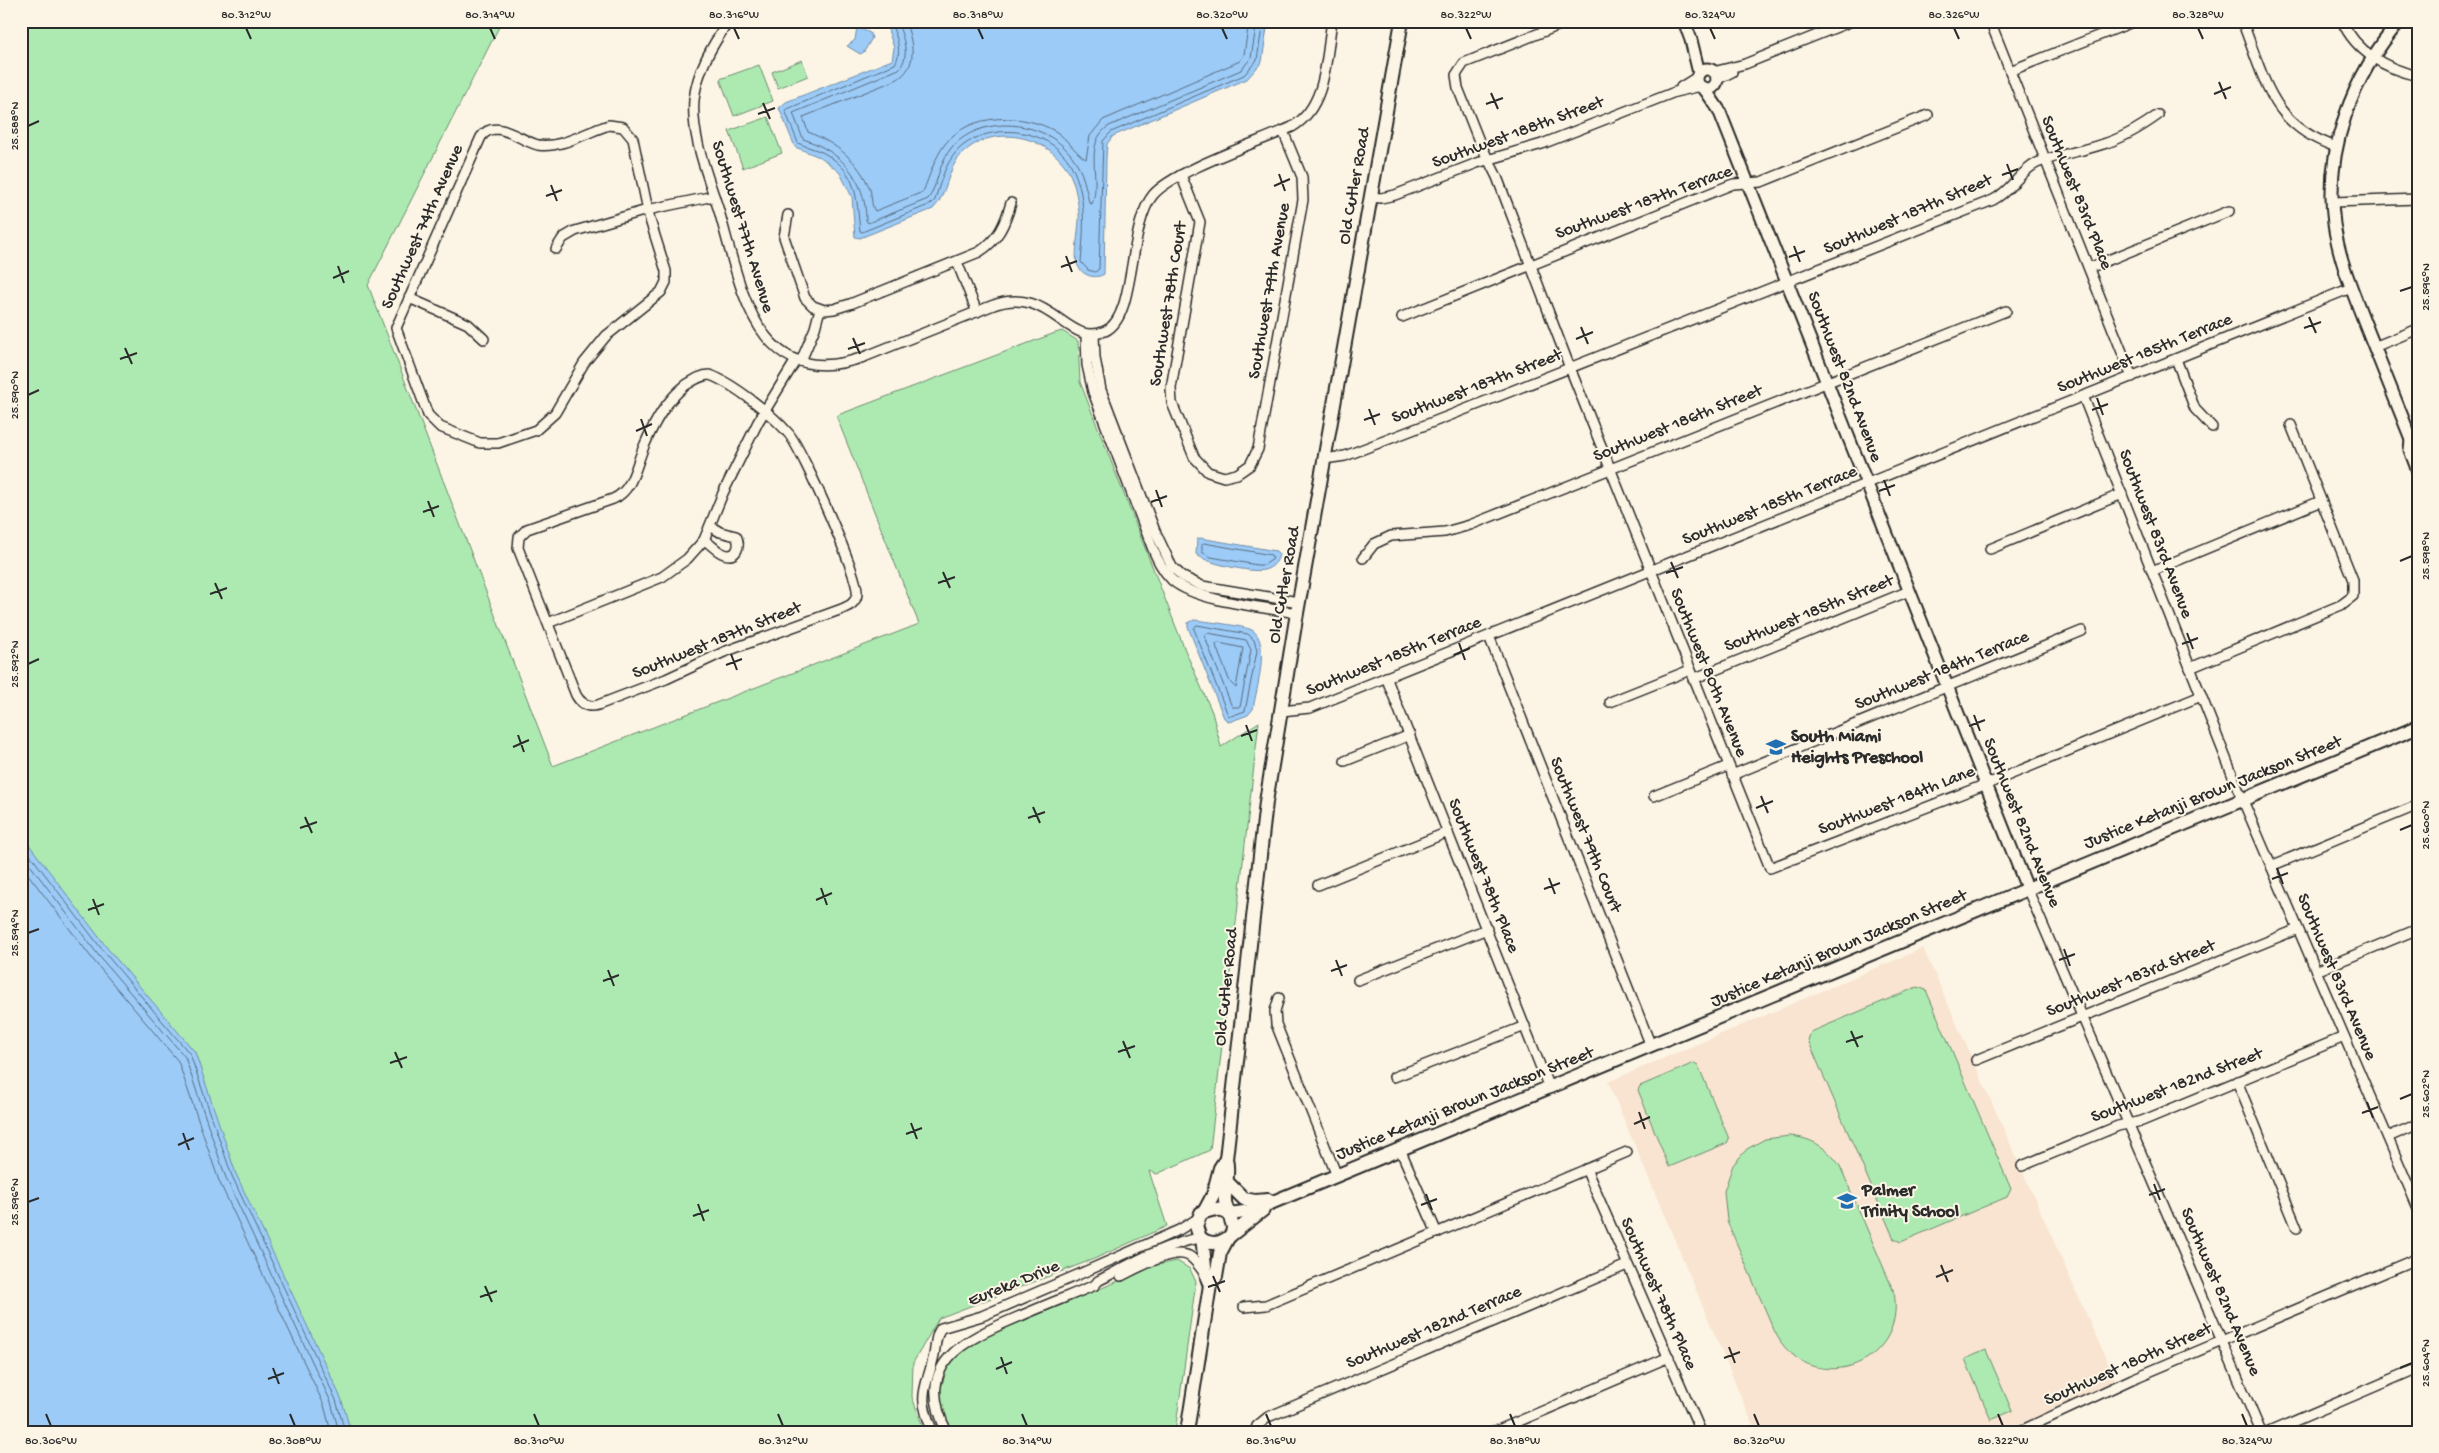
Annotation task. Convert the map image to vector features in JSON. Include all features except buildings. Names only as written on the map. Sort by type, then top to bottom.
[{"type":"main road","name":"Old Cutler Road","points":[[1229,1214],[1225,1201],[1229,1169],[1226,1159],[1257,874],[1298,607],[1402,21]]},
{"type":"main road","name":"Justice Ketanji Brown Jackson Street","points":[[1229,1214],[1251,1210],[1337,1176],[2418,727]]},
{"type":"main road","name":"Old Cutler Road","points":[[1200,1215],[1213,1195],[1220,1168],[1226,1159]]},
{"type":"main road","points":[[1227,1182],[1244,1199],[1254,1201],[1264,1199],[1273,1202]]},
{"type":"main road","name":"Justice Ketanji Brown Jackson Street","points":[[1229,1236],[1273,1202]]},
{"type":"main road","points":[[1187,1432],[1208,1280],[1206,1259],[1201,1239],[1196,1230],[1200,1215],[1215,1209],[1229,1214],[1234,1225],[1220,1253],[1216,1277],[1208,1280]]},
{"type":"main road","points":[[1201,1239],[1217,1243],[1229,1236]]},
{"type":"street","name":"Southwest 77th Avenue","points":[[729,21],[705,60],[697,84],[694,103],[695,129],[751,315],[770,342],[798,360]]},
{"type":"street","points":[[798,360],[829,365],[850,362],[1001,302],[1026,302],[1049,310],[1071,329],[1090,335],[1113,327],[1122,313],[1139,221],[1144,209],[1157,191],[1182,175],[1282,131],[1304,118],[1315,103],[1320,87],[1332,21]]},
{"type":"street","points":[[1488,160],[1458,88],[1457,71],[1468,61],[1570,21]]},
{"type":"street","name":"Southwest 188th Street","points":[[1371,197],[1395,195],[1488,160],[1542,144],[1852,21]]},
{"type":"street","name":"Southwest 83rd Place","points":[[1990,21],[2132,377]]},
{"type":"street","points":[[2010,71],[2136,21]]},
{"type":"street","points":[[2242,21],[2270,93],[2280,112],[2302,131],[2337,147]]},
{"type":"street","points":[[2342,21],[2353,40],[2374,57],[2396,70],[2418,76]]},
{"type":"street","points":[[2400,21],[2374,57],[2351,100],[2337,147],[2333,202],[2338,246],[2351,288],[2374,347],[2415,441],[2410,450],[2418,470]]},
{"type":"street","name":"Southwest 82nd Avenue","points":[[1684,22],[1707,79],[1720,104],[1719,110],[2028,888],[2261,1432]]},
{"type":"street","name":"Southwest 187th Street","points":[[1324,460],[1345,456],[1993,200],[2004,193],[2022,172],[2046,160],[2121,138],[2158,115]]},
{"type":"street","name":"Southwest 187th Terrace","points":[[1402,317],[1724,188],[1748,182],[1761,182],[1928,116]]},
{"type":"street","name":"Southwest 74th Avenue","points":[[609,125],[623,127],[634,139],[647,210],[665,268],[666,279],[660,293],[618,325],[596,347],[584,363],[557,410],[538,428],[498,443],[482,444],[465,439],[432,422],[396,333],[398,321],[480,140],[488,131],[499,129],[525,141],[543,145],[609,125]]},
{"type":"street","name":"Southwest 79th Avenue","points":[[1199,465],[1212,474],[1228,477],[1244,471],[1254,459],[1258,446],[1304,193],[1302,174],[1282,131]]},
{"type":"street","name":"Southwest 80th Avenue","points":[[1488,160],[1691,675],[1770,868]]},
{"type":"street","name":"Southwest 78th Court","points":[[1182,175],[1198,213],[1200,225],[1170,393],[1173,405],[1199,465]]},
{"type":"street","points":[[556,249],[567,234],[647,210],[714,196]]},
{"type":"street","points":[[2333,202],[2418,199]]},
{"type":"street","points":[[788,215],[784,238],[798,282],[806,300],[820,309],[842,307],[979,252],[992,242],[1004,224],[1011,203]]},
{"type":"street","points":[[2088,268],[2229,212]]},
{"type":"street","points":[[958,262],[977,312]]},
{"type":"street","name":"Southwest 185th Terrace","points":[[1281,711],[1305,710],[2351,288]]},
{"type":"street","points":[[409,298],[468,324],[484,339]]},
{"type":"street","points":[[765,410],[717,378],[702,376],[679,391],[664,407],[644,445],[630,484],[622,493],[615,498],[527,529],[518,540],[518,548],[548,623],[666,575],[688,559],[704,540],[723,492],[765,410],[798,360],[815,328],[820,309]]},
{"type":"street","name":"Southwest 186th Street","points":[[1363,558],[1374,544],[1384,539],[1399,535],[1461,529],[2006,311]]},
{"type":"street","points":[[2374,347],[2418,329]]},
{"type":"street","points":[[1090,335],[1087,364],[1093,392],[1146,515],[1158,560],[1168,569],[1180,586],[1196,594],[1298,607]]},
{"type":"street","points":[[2176,359],[2195,409],[2212,427]]},
{"type":"street","name":"Southwest 83rd Avenue","points":[[2083,396],[2243,800],[2418,1208]]},
{"type":"street","name":"Southwest 187th Street","points":[[548,623],[576,695],[586,705],[596,706],[666,679],[724,652],[842,609],[853,603],[856,599],[856,584],[808,464],[790,435],[765,410]]},
{"type":"street","points":[[2190,668],[2341,605],[2353,596],[2353,580],[2291,425]]},
{"type":"street","points":[[1990,549],[2122,494]]},
{"type":"street","points":[[2152,571],[2321,501]]},
{"type":"street","points":[[704,540],[724,555],[733,554],[738,550],[739,542],[736,536],[720,532],[710,526]]},
{"type":"street","name":"Southwest 185th Street","points":[[1610,702],[1691,675],[1909,591]]},
{"type":"street","name":"Southwest 184th Terrace","points":[[1732,776],[2082,631]]},
{"type":"street","name":"Southwest 79th Court","points":[[1489,636],[1651,1046]]},
{"type":"street","name":"Southwest 78th Place","points":[[1386,677],[1549,1088]]},
{"type":"street","name":"Southwest 184th Lane","points":[[1770,868],[1986,784],[2201,696]]},
{"type":"street","points":[[1345,761],[1410,735]]},
{"type":"street","points":[[1654,796],[1728,766]]},
{"type":"street","points":[[2271,866],[2418,805]]},
{"type":"street","points":[[1318,885],[1448,832]]},
{"type":"street","points":[[1358,980],[1487,929]]},
{"type":"street","name":"Southwest 183rd Street","points":[[1976,1060],[2298,929]]},
{"type":"street","points":[[2316,971],[2418,929]]},
{"type":"street","points":[[1280,998],[1275,1011],[1276,1024],[1337,1176]]},
{"type":"street","points":[[1394,1077],[1524,1026]]},
{"type":"street","name":"Southwest 182nd Street","points":[[2022,1166],[2118,1126],[2142,1121],[2344,1037]]},
{"type":"street","points":[[2236,1081],[2298,1228]]},
{"type":"street","points":[[2388,1137],[2418,1124]]},
{"type":"street","points":[[1400,1149],[1437,1233]]},
{"type":"street","points":[[1244,1307],[1266,1305],[1626,1152]]},
{"type":"street","name":"Southwest 78th Place","points":[[1586,1168],[1700,1432]]},
{"type":"street","name":"Eureka Drive","points":[[933,1432],[926,1413],[923,1396],[938,1332],[945,1326],[1006,1306],[1179,1230],[1200,1215]]},
{"type":"street","name":"Eureka Drive","points":[[947,1432],[938,1411],[936,1397],[940,1374],[951,1354],[958,1347],[982,1332],[1095,1285],[1098,1281],[1159,1251],[1183,1241],[1201,1239]]},
{"type":"street","points":[[1095,1285],[1173,1254],[1189,1257],[1208,1280]]},
{"type":"street","name":"Southwest 180th Street","points":[[2018,1432],[2222,1340],[2418,1258]]},
{"type":"street","name":"Southwest 182nd Terrace","points":[[1256,1429],[1268,1417],[1627,1265]]},
{"type":"street","points":[[936,1347],[951,1354]]},
{"type":"street","points":[[1494,1432],[1668,1357]]},
{"type":"street","points":[[2269,1432],[2418,1368]]},
{"type":"street","points":[[923,1396],[936,1397]]},
{"type":"shaded area","name":"Palmer Trinity School","points":[[1923,948],[2116,1381],[2008,1432],[1756,1432],[1608,1082]]},
{"type":"green space","points":[[21,21],[502,21],[368,285],[553,766],[919,624],[837,418],[838,415],[1055,333],[1062,331],[1078,341],[1080,382],[1185,650],[1212,712],[1221,747],[1259,722],[1210,1150],[1157,1174],[1149,1171],[1167,1226],[1094,1259],[939,1318],[913,1363],[912,1397],[925,1432],[21,1432]]},
{"type":"green space","points":[[802,60],[808,76],[778,88],[772,72]]},
{"type":"green space","points":[[759,65],[773,101],[734,116],[720,79]]},
{"type":"green space","points":[[768,117],[782,153],[743,168],[729,131]]},
{"type":"green space","points":[[1917,987],[1926,990],[2011,1189],[2007,1197],[1901,1242],[1894,1239],[1808,1040],[1811,1032]]},
{"type":"green space","points":[[1694,1063],[1698,1065],[1729,1139],[1727,1143],[1669,1167],[1638,1090],[1640,1086]]},
{"type":"green space","points":[[1790,1136],[1805,1139],[1819,1145],[1840,1166],[1894,1292],[1894,1318],[1886,1340],[1871,1356],[1851,1366],[1830,1369],[1808,1364],[1789,1352],[1774,1330],[1727,1221],[1724,1191],[1733,1165],[1747,1149],[1765,1139]]},
{"type":"green space","points":[[1177,1261],[1190,1269],[1196,1282],[1175,1432],[950,1432],[940,1407],[941,1388],[948,1364],[958,1352],[984,1337],[1157,1265]]},
{"type":"green space","points":[[1986,1350],[2012,1411],[1991,1420],[1965,1359]]},
{"type":"water","points":[[885,21],[1268,21],[1262,62],[1247,79],[1113,136],[1107,144],[1104,274],[1097,277],[1089,276],[1082,272],[1078,266],[1076,249],[1079,213],[1072,179],[1064,164],[1053,153],[1039,144],[1023,138],[1006,136],[990,138],[975,144],[956,161],[942,197],[933,209],[860,238],[855,237],[852,197],[840,173],[822,158],[795,147],[779,108],[786,102],[892,60],[894,48]]},
{"type":"water","points":[[857,27],[870,33],[872,38],[864,52],[860,54],[847,46],[855,40]]},
{"type":"water","points":[[1197,539],[1276,551],[1279,554],[1274,564],[1264,570],[1249,570],[1228,566],[1208,561],[1196,554]]},
{"type":"water","points":[[1194,620],[1248,628],[1258,636],[1261,644],[1261,667],[1253,709],[1248,715],[1229,722],[1224,718],[1188,627],[1188,623]]},
{"type":"water","points":[[21,834],[108,949],[195,1052],[236,1174],[341,1398],[351,1432],[21,1432]]},
{"type":"place","name":"South Miami Heights Preschool","points":[[1776,747]]},
{"type":"place","name":"Palmer Trinity School","points":[[1847,1201]]}]
